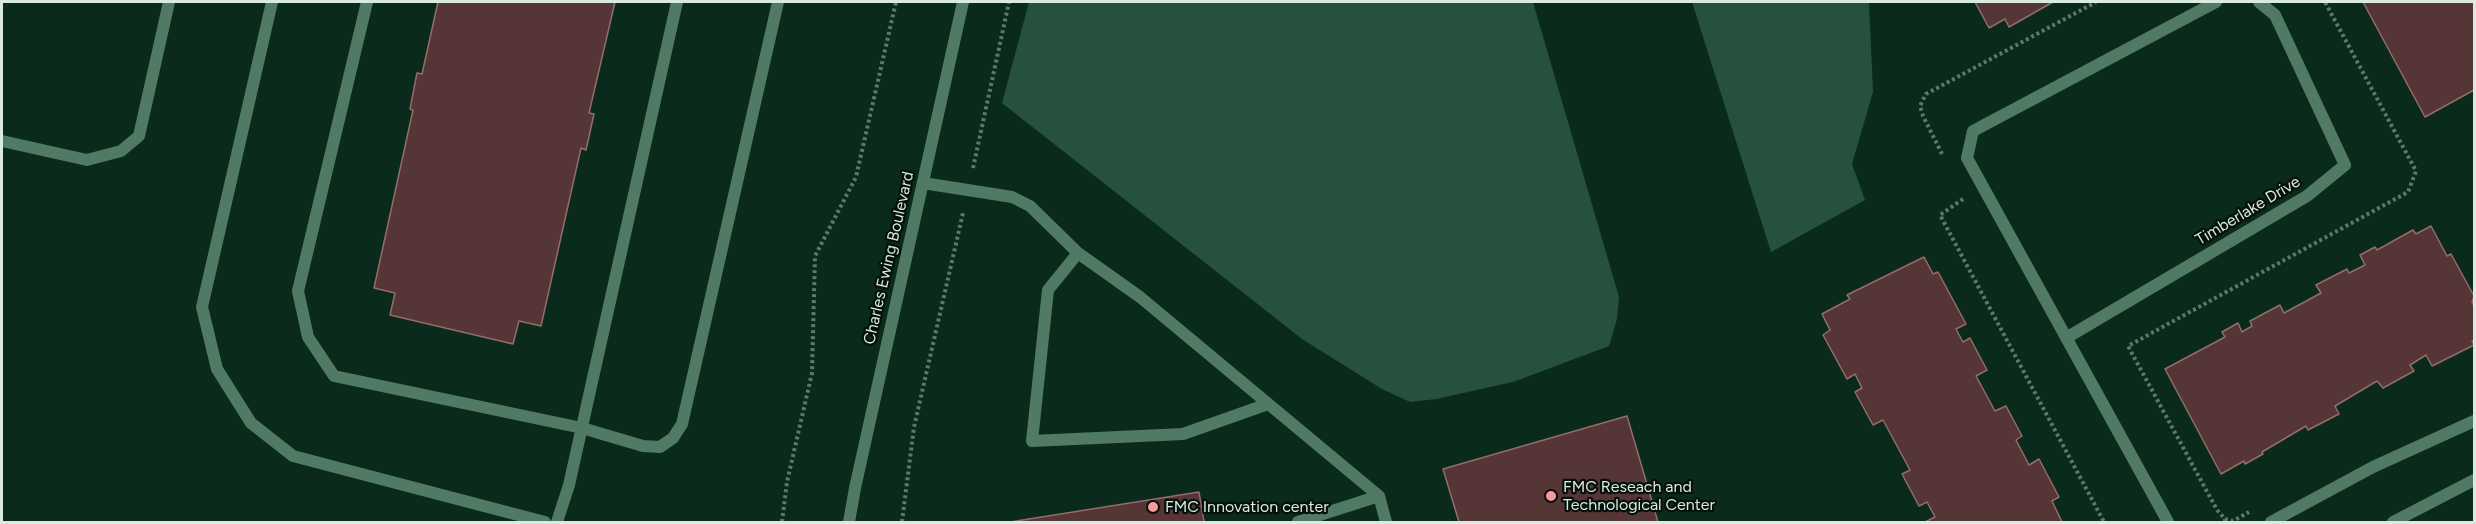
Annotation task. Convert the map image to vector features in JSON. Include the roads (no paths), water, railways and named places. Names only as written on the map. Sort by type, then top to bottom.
[{"type":"street","points":[[2,141],[87,160],[121,150],[139,136],[169,2]]},
{"type":"street","points":[[272,2],[202,308],[217,369],[251,423],[293,456],[545,522]]},
{"type":"street","points":[[367,2],[298,291],[308,337],[334,376],[582,428],[643,446],[660,447],[673,438],[682,424],[778,2]]},
{"type":"street","points":[[557,522],[569,485],[678,2]]},
{"type":"street","name":"Charles Ewing Boulevard","points":[[849,522],[963,2]]},
{"type":"street","points":[[2168,522],[1967,158],[1973,131],[2216,2]]},
{"type":"street","name":"Timberlake Drive","points":[[2066,338],[2307,196],[2344,165],[2275,15],[2259,2]]},
{"type":"street","points":[[923,183],[1012,197],[1030,206],[1078,254],[1140,297],[1379,496],[1386,522]]},
{"type":"street","points":[[1078,254],[1048,290],[1032,441],[1183,434],[1268,404]]},
{"type":"street","points":[[2271,522],[2373,467],[2475,421]]},
{"type":"street","points":[[2393,522],[2475,480]]},
{"type":"street","points":[[1299,522],[1379,496]]},
{"type":"place","name":"FMC Reseach and Technological Center","points":[[1551,496]]},
{"type":"place","name":"FMC Innovation center","points":[[1153,507]]}]
